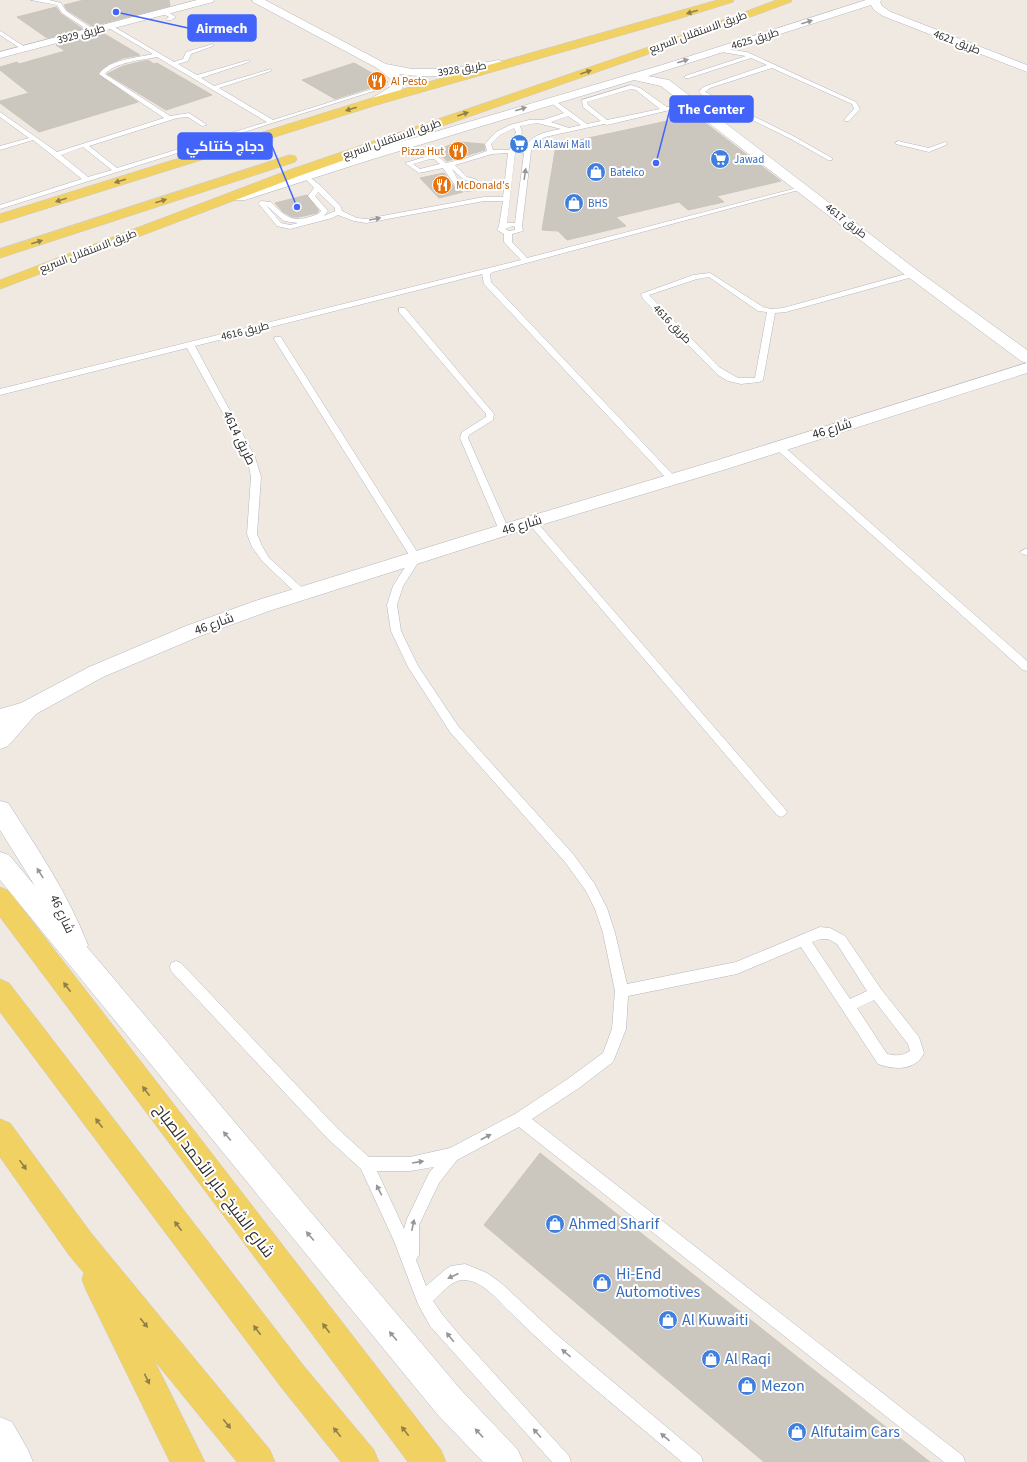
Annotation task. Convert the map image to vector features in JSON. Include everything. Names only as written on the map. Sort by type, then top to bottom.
[{"type":"main road","name":"طريق الاستقلال السريع","points":[[0,219],[375,96],[542,53],[674,17],[729,0]]},
{"type":"main road","points":[[438,110],[777,0]]},
{"type":"main road","name":"طريق الاستقلال السريع","points":[[0,285],[294,173],[676,41],[786,0]]},
{"type":"main road","points":[[432,98],[674,17]]},
{"type":"main road","points":[[0,254],[302,155]]},
{"type":"main road","name":"شارع الشيخ جابر الأحمد الصباح","points":[[0,898],[429,1462]]},
{"type":"main road","points":[[0,991],[282,1363],[362,1462]]},
{"type":"main road","points":[[0,1133],[80,1244],[258,1462]]},
{"type":"main road","points":[[80,1244],[188,1462]]},
{"type":"street","name":"طريق 3929","points":[[0,55],[109,26],[166,15],[209,0]]},
{"type":"street","name":"طريق 3928","points":[[257,0],[381,66],[396,76],[399,84],[393,92],[375,96]]},
{"type":"street","name":"طريق 4625","points":[[216,202],[237,198],[551,100],[666,67],[717,50],[744,51],[851,8],[875,0]]},
{"type":"street","name":"طريق 4621","points":[[875,0],[878,8],[887,14]]},
{"type":"street","name":"طريق 4621","points":[[851,8],[887,14],[1027,69]]},
{"type":"street","name":"طريق 3928","points":[[381,66],[414,73],[450,73],[476,69],[527,54],[542,53]]},
{"type":"street","points":[[665,83],[663,73],[666,67]]},
{"type":"street","name":"طريق 4617","points":[[632,76],[644,77],[665,83],[913,274],[1027,358]]},
{"type":"street","name":"شارع 46","points":[[0,717],[28,709],[96,672],[193,631],[302,593],[1027,368]]},
{"type":"street","name":"شارع 46","points":[[0,740],[28,709]]},
{"type":"street","name":"شارع 46","points":[[0,810],[56,898],[65,916],[80,959]]},
{"type":"street","points":[[0,862],[391,1333],[450,1402],[506,1462]]},
{"type":"street","points":[[0,1434],[16,1462]]},
{"type":"lane","points":[[34,0],[59,4],[64,12],[93,31]]},
{"type":"lane","points":[[109,26],[272,122]]},
{"type":"lane","points":[[0,33],[25,49]]},
{"type":"lane","points":[[173,64],[186,60],[188,53],[211,45]]},
{"type":"lane","points":[[688,77],[744,51],[771,66],[854,103],[857,109],[847,120]]},
{"type":"lane","points":[[158,55],[128,61],[105,69],[102,74],[169,118]]},
{"type":"lane","points":[[196,78],[247,61]]},
{"type":"lane","points":[[771,66],[708,87],[702,92],[793,138],[830,160]]},
{"type":"lane","points":[[213,88],[269,70]]},
{"type":"lane","points":[[607,123],[585,106],[584,101],[625,88],[634,88],[638,89],[666,110]]},
{"type":"lane","points":[[0,207],[272,122],[375,96]]},
{"type":"lane","points":[[551,100],[587,127]]},
{"type":"lane","points":[[518,129],[527,136],[543,135],[607,123],[692,104]]},
{"type":"lane","points":[[0,114],[3,120],[34,138],[87,180]]},
{"type":"lane","points":[[491,152],[488,144],[491,138],[496,134],[518,129],[527,122],[544,122],[569,114]]},
{"type":"lane","points":[[56,154],[180,115],[189,116],[204,125]]},
{"type":"lane","points":[[544,122],[569,130]]},
{"type":"lane","points":[[518,129],[512,150],[503,226],[501,230],[508,234],[517,232],[519,229],[518,226],[528,151],[530,143],[546,133],[548,127],[544,122]]},
{"type":"lane","points":[[0,148],[34,138]]},
{"type":"lane","points":[[898,143],[929,150],[945,144]]},
{"type":"lane","points":[[84,145],[117,170]]},
{"type":"lane","points":[[448,166],[491,152],[512,150],[528,151]]},
{"type":"lane","points":[[306,176],[339,208],[338,212]]},
{"type":"lane","points":[[319,187],[311,196],[325,211],[320,216],[298,222],[288,222],[284,220],[268,202],[263,202],[261,205],[277,223],[284,227],[296,226],[330,217],[338,212]]},
{"type":"lane","name":"طريق 4616","points":[[0,392],[490,270],[803,188]]},
{"type":"lane","points":[[507,189],[523,190]]},
{"type":"lane","points":[[338,212],[356,220],[366,221],[484,199],[506,199]]},
{"type":"lane","points":[[504,209],[520,210]]},
{"type":"lane","points":[[503,226],[512,224],[518,226]]},
{"type":"lane","points":[[508,234],[508,242],[525,260]]},
{"type":"lane","points":[[490,270],[486,274],[487,282],[672,479]]},
{"type":"lane","points":[[771,311],[783,310],[913,274]]},
{"type":"lane","name":"طريق 4616","points":[[710,275],[761,309],[771,311],[759,380],[747,382],[729,379],[716,370],[646,297],[645,294],[696,277],[710,275]]},
{"type":"lane","points":[[402,310],[490,414],[490,418],[469,430],[465,434],[464,438],[504,530]]},
{"type":"lane","points":[[278,339],[416,558],[398,586],[392,605],[396,631],[412,667],[454,728],[569,858],[590,887],[601,908],[609,932],[622,991],[619,1029],[608,1056],[574,1083],[520,1119],[452,1154],[432,1160],[410,1164],[366,1164]]},
{"type":"lane","name":"طريق 4614","points":[[190,344],[251,457],[256,477],[252,534],[257,547],[266,560],[302,593]]},
{"type":"lane","points":[[778,446],[1027,667]]},
{"type":"lane","points":[[532,522],[781,812]]},
{"type":"lane","points":[[622,991],[737,968],[803,940],[820,933],[830,934],[841,940],[876,993],[914,1041],[917,1053],[910,1059],[898,1063],[883,1059],[803,940]]},
{"type":"lane","points":[[176,967],[328,1129],[366,1164],[390,1212],[412,1264],[423,1299],[436,1320],[563,1462]]},
{"type":"lane","points":[[848,1006],[876,993]]},
{"type":"lane","points":[[520,1119],[957,1462]]},
{"type":"lane","points":[[412,1264],[412,1224],[434,1178],[452,1154]]},
{"type":"lane","points":[[423,1299],[451,1274],[465,1272],[482,1278],[496,1288],[550,1340],[695,1462]]},
{"type":"building","points":[[84,0],[169,0],[170,6],[92,26],[67,10],[64,5]]},
{"type":"building","points":[[56,7],[61,14],[83,29],[47,38],[17,17]]},
{"type":"building","points":[[103,33],[140,55],[123,58],[109,64],[98,74],[138,102],[39,132],[0,103],[0,101],[29,93],[0,70],[0,67],[17,62],[19,64],[65,51],[56,45]]},
{"type":"building","points":[[148,60],[154,64],[157,63],[212,95],[166,110],[107,74],[123,66]]},
{"type":"building","points":[[354,63],[388,82],[335,99],[302,80]]},
{"type":"building","points":[[695,115],[781,181],[717,196],[724,202],[688,210],[679,202],[616,217],[626,226],[567,240],[558,231],[542,230],[556,145]]},
{"type":"building","name":"Pizza Hut","points":[[460,142],[484,144],[485,150],[447,161],[436,151]]},
{"type":"building","name":"McDonald's","points":[[444,173],[456,189],[463,192],[439,198],[420,178]]},
{"type":"building","points":[[307,195],[319,211],[317,213],[292,217],[283,212],[275,203]]},
{"type":"building","points":[[540,1153],[930,1462],[764,1462],[484,1225]]},
{"type":"place","name":"Airmech","points":[[116,12]]},
{"type":"place","name":"Al Pesto","points":[[377,81]]},
{"type":"place","name":"Al Alawi Mall","points":[[519,144]]},
{"type":"place","name":"Pizza Hut","points":[[458,151]]},
{"type":"place","name":"Jawad","points":[[720,159]]},
{"type":"place","name":"The Center","points":[[656,163]]},
{"type":"place","name":"Batelco","points":[[596,172]]},
{"type":"place","name":"McDonald's","points":[[442,185]]},
{"type":"place","name":"BHS","points":[[574,203]]},
{"type":"place","name":"دجاج كنتاكي","points":[[297,207]]},
{"type":"place","name":"Ahmed Sharif","points":[[555,1224]]},
{"type":"place","name":"Hi-End Automotives","points":[[602,1283]]},
{"type":"place","name":"Al Kuwaiti","points":[[668,1320]]},
{"type":"place","name":"Al Raqi","points":[[711,1359]]},
{"type":"place","name":"Mezon","points":[[747,1386]]},
{"type":"place","name":"Alfutaim Cars","points":[[797,1432]]}]
